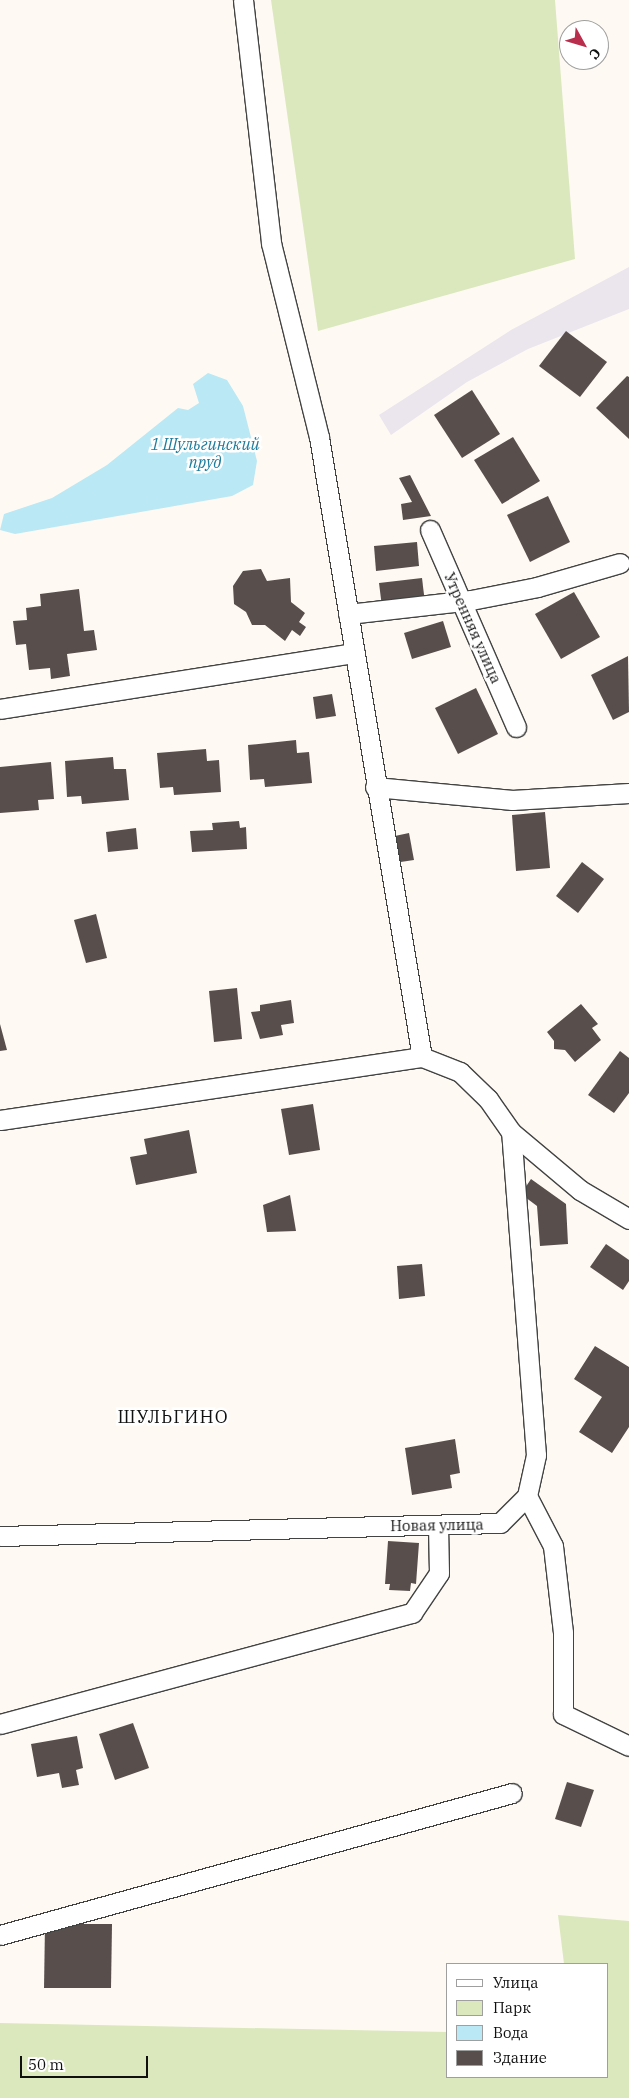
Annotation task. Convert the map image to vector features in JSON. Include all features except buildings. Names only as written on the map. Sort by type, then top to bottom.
[{"type":"street","points":[[243,0],[271,244],[319,437],[375,787],[422,1058]]},
{"type":"street","name":"Утренняя улица","points":[[430,530],[516,727]]},
{"type":"street","points":[[348,614],[461,602],[537,587],[620,563]]},
{"type":"street","points":[[0,709],[355,653]]},
{"type":"street","points":[[375,787],[512,800],[629,793]]},
{"type":"street","points":[[0,1120],[422,1058],[460,1072],[488,1099],[511,1132],[580,1190],[629,1220]]},
{"type":"street","points":[[511,1132],[536,1455],[528,1496],[554,1546],[563,1633],[563,1714],[629,1746]]},
{"type":"street","name":"Новая улица","points":[[0,1536],[500,1523],[528,1496]]},
{"type":"street","points":[[0,1724],[412,1613],[439,1573],[438,1525]]},
{"type":"street","points":[[0,1935],[512,1794]]},
{"type":"shaded area","points":[[629,267],[629,309],[528,349],[467,382],[391,435],[379,415],[511,330]]},
{"type":"green space","points":[[271,0],[555,0],[575,259],[318,331]]},
{"type":"green space","points":[[558,1915],[629,1921],[629,2098],[0,2098],[0,2023],[446,2032],[446,2078],[609,2078],[609,1963],[564,1963]]},
{"type":"water","name":"1 Шульгинский пруд","points":[[208,373],[227,380],[243,406],[257,461],[253,485],[232,496],[15,534],[0,530],[4,514],[52,498],[107,465],[178,408],[188,410],[199,403],[193,384]]},
{"type":"district","name":"ШУЛЬГИНО","points":[[173,1417]]}]
